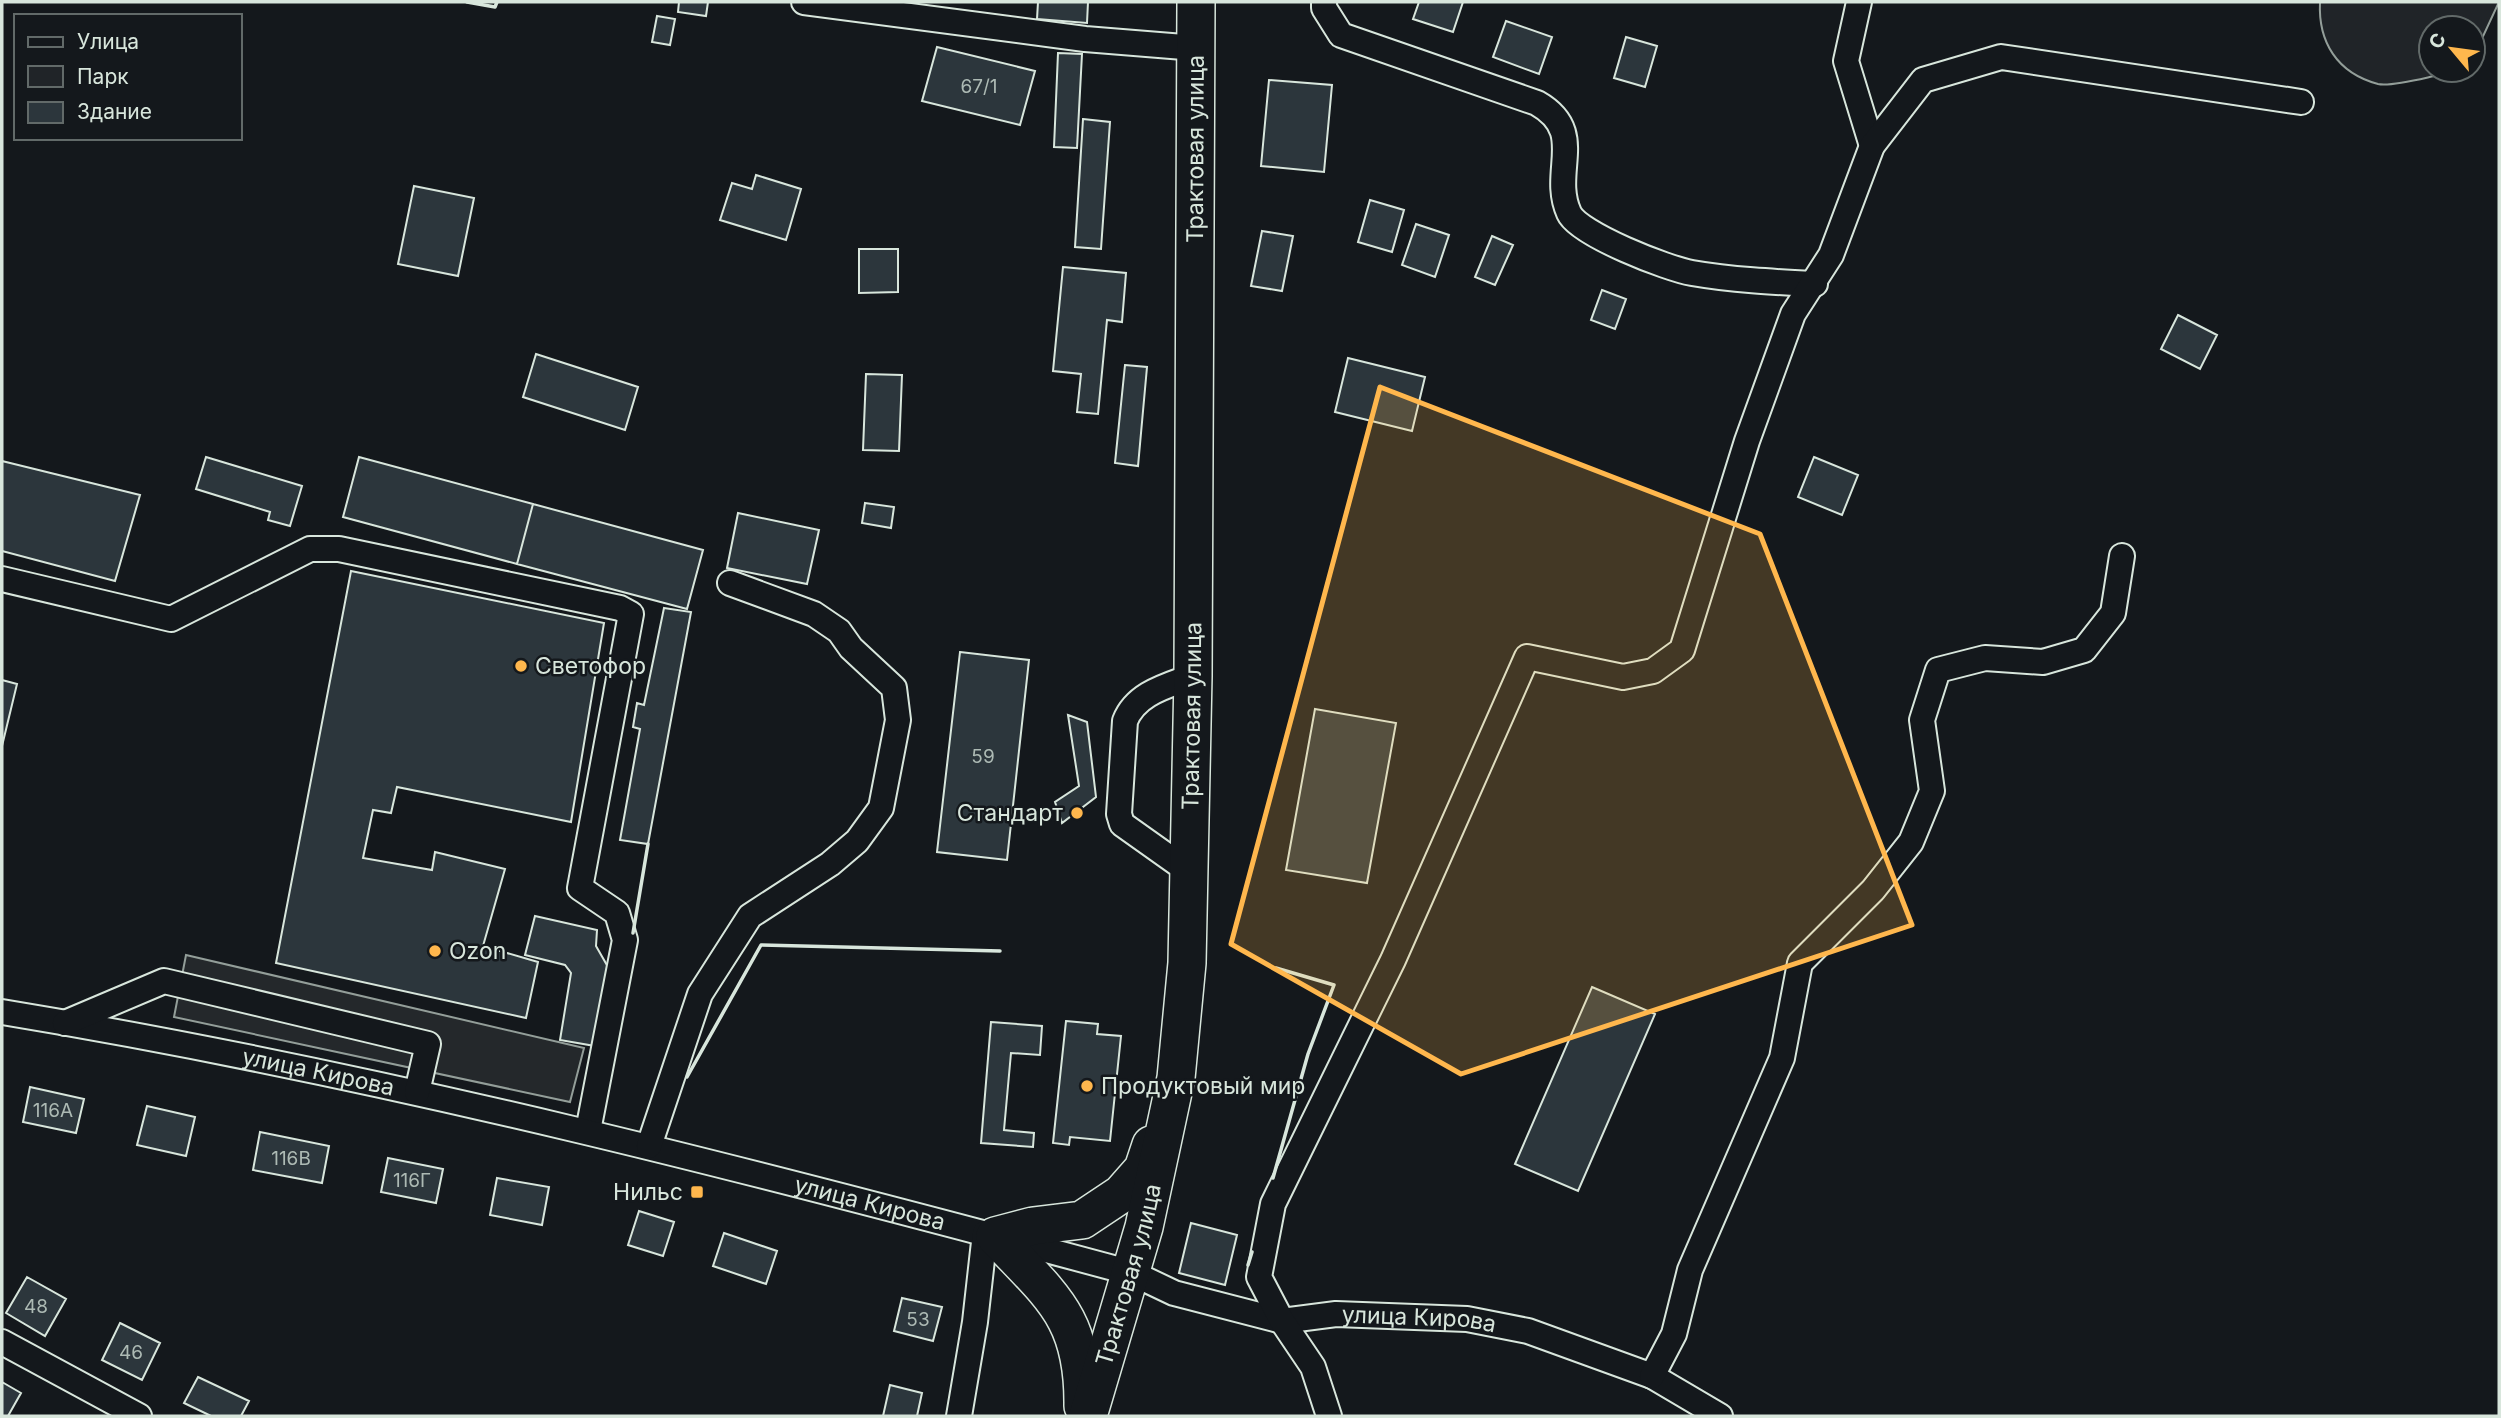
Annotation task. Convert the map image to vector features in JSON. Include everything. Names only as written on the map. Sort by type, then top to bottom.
[{"type":"highway","name":"Трактовая улица","points":[[1088,1416],[1132,1273],[1176,1079],[1187,963],[1191,873],[1193,676],[1196,2]]},
{"type":"highway","points":[[990,1235],[1032,1226],[1083,1220],[1121,1194],[1143,1169],[1176,1079]]},
{"type":"highway","points":[[990,1235],[1053,1298],[1073,1330],[1083,1371],[1083,1416]]},
{"type":"street","points":[[804,2],[1085,39],[1196,48]]},
{"type":"street","points":[[1324,2],[1324,8],[1341,35],[1536,103],[1551,112],[1561,123],[1565,138],[1564,196],[1569,214],[1580,227],[1594,236],[1689,273],[1815,284]]},
{"type":"street","points":[[1859,2],[1846,61],[1872,146]]},
{"type":"street","points":[[1329,1416],[1312,1367],[1282,1321],[1259,1277],[1273,1204],[1393,960],[1527,657],[1623,677],[1653,671],[1682,650],[1751,428],[1793,314],[1815,284],[1831,255],[1872,146],[1923,80],[2001,57],[2301,102]]},
{"type":"street","points":[[2,579],[171,619],[310,549],[340,549],[620,608],[631,614],[580,888],[617,913],[625,940],[588,1131]]},
{"type":"street","points":[[1652,1376],[1674,1334],[1690,1270],[1782,1058],[1800,963],[1873,890],[1911,842],[1932,791],[1922,720],[1938,670],[1985,658],[2043,662],[2084,650],[2113,613],[2122,556]]},
{"type":"street","points":[[649,1146],[700,994],[750,916],[831,864],[857,841],[881,808],[898,720],[894,688],[851,648],[839,631],[814,614],[730,583]]},
{"type":"street","points":[[1191,873],[1122,824],[1119,814],[1125,722],[1129,710],[1149,694],[1193,676]]},
{"type":"street","points":[[65,1023],[164,981],[428,1044],[417,1092]]},
{"type":"street","name":"улица Кирова","points":[[2,1012],[417,1092],[588,1131],[1132,1273],[1174,1293],[1282,1321],[1336,1314],[1467,1319],[1528,1331],[1652,1376],[1720,1416]]},
{"type":"street","points":[[959,1416],[990,1235]]},
{"type":"street","points":[[2,1342],[139,1416]]},
{"type":"highlighted area","points":[[1380,387],[1760,534],[1912,925],[1461,1074],[1231,944]]},
{"type":"green space","points":[[2320,2],[2499,2],[2487,28],[2487,14],[2417,14],[2417,79],[2384,85],[2364,79],[2341,64],[2327,43],[2320,17]]},
{"type":"shaded area","points":[[186,955],[584,1048],[570,1102],[174,1017]]},
{"type":"building","points":[[679,2],[708,2],[706,16],[678,12]]},
{"type":"building","points":[[1038,2],[1088,2],[1087,23],[1037,19]]},
{"type":"building","points":[[1419,2],[1463,2],[1453,32],[1413,19]]},
{"type":"building","points":[[657,16],[675,19],[670,45],[652,42]]},
{"type":"building","points":[[1506,21],[1552,37],[1539,74],[1493,57]]},
{"type":"building","points":[[1626,37],[1657,46],[1645,87],[1614,78]]},
{"type":"building","points":[[937,47],[1035,71],[1020,125],[922,101]]},
{"type":"building","points":[[1058,53],[1082,54],[1077,148],[1054,147]]},
{"type":"building","points":[[1269,80],[1332,85],[1324,172],[1261,166]]},
{"type":"building","points":[[1083,119],[1110,122],[1101,249],[1075,247]]},
{"type":"building","points":[[756,175],[801,189],[786,240],[720,220],[732,183],[752,189]]},
{"type":"building","points":[[414,186],[474,198],[458,276],[398,264]]},
{"type":"building","points":[[1370,200],[1404,210],[1392,252],[1358,242]]},
{"type":"building","points":[[1416,224],[1449,235],[1435,277],[1402,265]]},
{"type":"building","points":[[1262,231],[1293,236],[1282,291],[1251,286]]},
{"type":"building","points":[[1492,236],[1513,245],[1495,285],[1475,277]]},
{"type":"building","points":[[859,249],[898,249],[898,292],[859,293]]},
{"type":"building","points":[[1063,267],[1126,273],[1122,322],[1107,320],[1098,414],[1077,412],[1081,374],[1053,371]]},
{"type":"building","points":[[1602,290],[1626,299],[1615,329],[1591,320]]},
{"type":"building","points":[[2178,315],[2217,335],[2200,369],[2161,349]]},
{"type":"building","points":[[536,354],[638,387],[625,430],[523,397]]},
{"type":"building","points":[[1348,358],[1425,377],[1412,431],[1335,412]]},
{"type":"building","points":[[1125,365],[1147,367],[1138,466],[1115,463]]},
{"type":"building","points":[[866,374],[902,375],[899,451],[863,450]]},
{"type":"building","points":[[206,457],[302,486],[290,526],[268,520],[270,512],[196,489]]},
{"type":"building","points":[[359,457],[533,504],[517,564],[343,517]]},
{"type":"building","points":[[1814,457],[1858,475],[1842,515],[1798,497]]},
{"type":"building","points":[[2,461],[140,495],[115,581],[2,551]]},
{"type":"building","points":[[865,503],[894,507],[891,528],[862,523]]},
{"type":"building","points":[[533,504],[703,550],[687,609],[517,564]]},
{"type":"building","points":[[738,513],[819,530],[807,584],[727,568]]},
{"type":"building","points":[[351,571],[604,623],[571,822],[397,787],[391,813],[373,810],[363,858],[432,870],[435,852],[505,869],[483,946],[538,962],[526,1018],[276,963]]},
{"type":"building","points":[[664,608],[691,612],[648,844],[620,840],[640,729],[633,727],[637,703],[644,705]]},
{"type":"building","points":[[960,652],[1029,660],[1007,860],[937,852]]},
{"type":"building","points":[[2,680],[17,684],[2,746]]},
{"type":"building","points":[[1315,709],[1396,723],[1367,883],[1286,870]]},
{"type":"building","points":[[1068,715],[1087,722],[1096,797],[1062,823],[1055,802],[1079,786]]},
{"type":"building","points":[[535,916],[597,930],[596,946],[612,974],[595,1046],[560,1040],[571,973],[565,965],[525,955]]},
{"type":"building","points":[[1592,987],[1655,1014],[1578,1191],[1515,1164]]},
{"type":"building","name":"Продуктовый мир","points":[[1066,1021],[1098,1024],[1097,1034],[1121,1036],[1110,1141],[1070,1137],[1069,1145],[1053,1143]]},
{"type":"building","points":[[991,1022],[1042,1026],[1040,1055],[1011,1053],[1004,1130],[1034,1133],[1033,1147],[981,1143]]},
{"type":"building","points":[[30,1087],[84,1099],[76,1133],[23,1122]]},
{"type":"building","points":[[147,1106],[195,1117],[186,1156],[137,1145]]},
{"type":"building","points":[[260,1132],[329,1146],[322,1183],[253,1170]]},
{"type":"building","points":[[388,1158],[443,1169],[436,1203],[381,1192]]},
{"type":"building","points":[[497,1178],[549,1187],[542,1225],[490,1215]]},
{"type":"building","points":[[639,1211],[674,1222],[663,1256],[628,1245]]},
{"type":"building","points":[[1191,1223],[1237,1235],[1225,1285],[1179,1273]]},
{"type":"building","points":[[724,1233],[777,1251],[766,1284],[713,1266]]},
{"type":"building","points":[[27,1277],[66,1299],[45,1336],[6,1313]]},
{"type":"building","points":[[902,1298],[942,1307],[933,1341],[894,1331]]},
{"type":"building","points":[[120,1323],[160,1343],[142,1380],[102,1360]]},
{"type":"building","points":[[198,1377],[249,1401],[241,1416],[211,1416],[184,1403]]},
{"type":"building","points":[[2,1382],[21,1393],[8,1416],[2,1416]]},
{"type":"building","points":[[890,1385],[922,1393],[917,1416],[883,1416]]},
{"type":"wall","points":[[467,2],[495,7],[497,2]]},
{"type":"wall","points":[[633,933],[648,844]]},
{"type":"wall","points":[[687,1077],[761,945],[1000,951]]},
{"type":"wall","points":[[1273,1178],[1308,1054],[1334,985],[1276,968]]},
{"type":"wall","points":[[1248,1265],[1252,1252]]},
{"type":"place","name":"Светофор","points":[[521,666]]},
{"type":"place","name":"Стандарт","points":[[1077,813]]},
{"type":"place","name":"Ozon","points":[[435,951]]},
{"type":"place","name":"Продуктовый мир","points":[[1087,1086]]},
{"type":"place","name":"Нильс","points":[[697,1192]]}]
